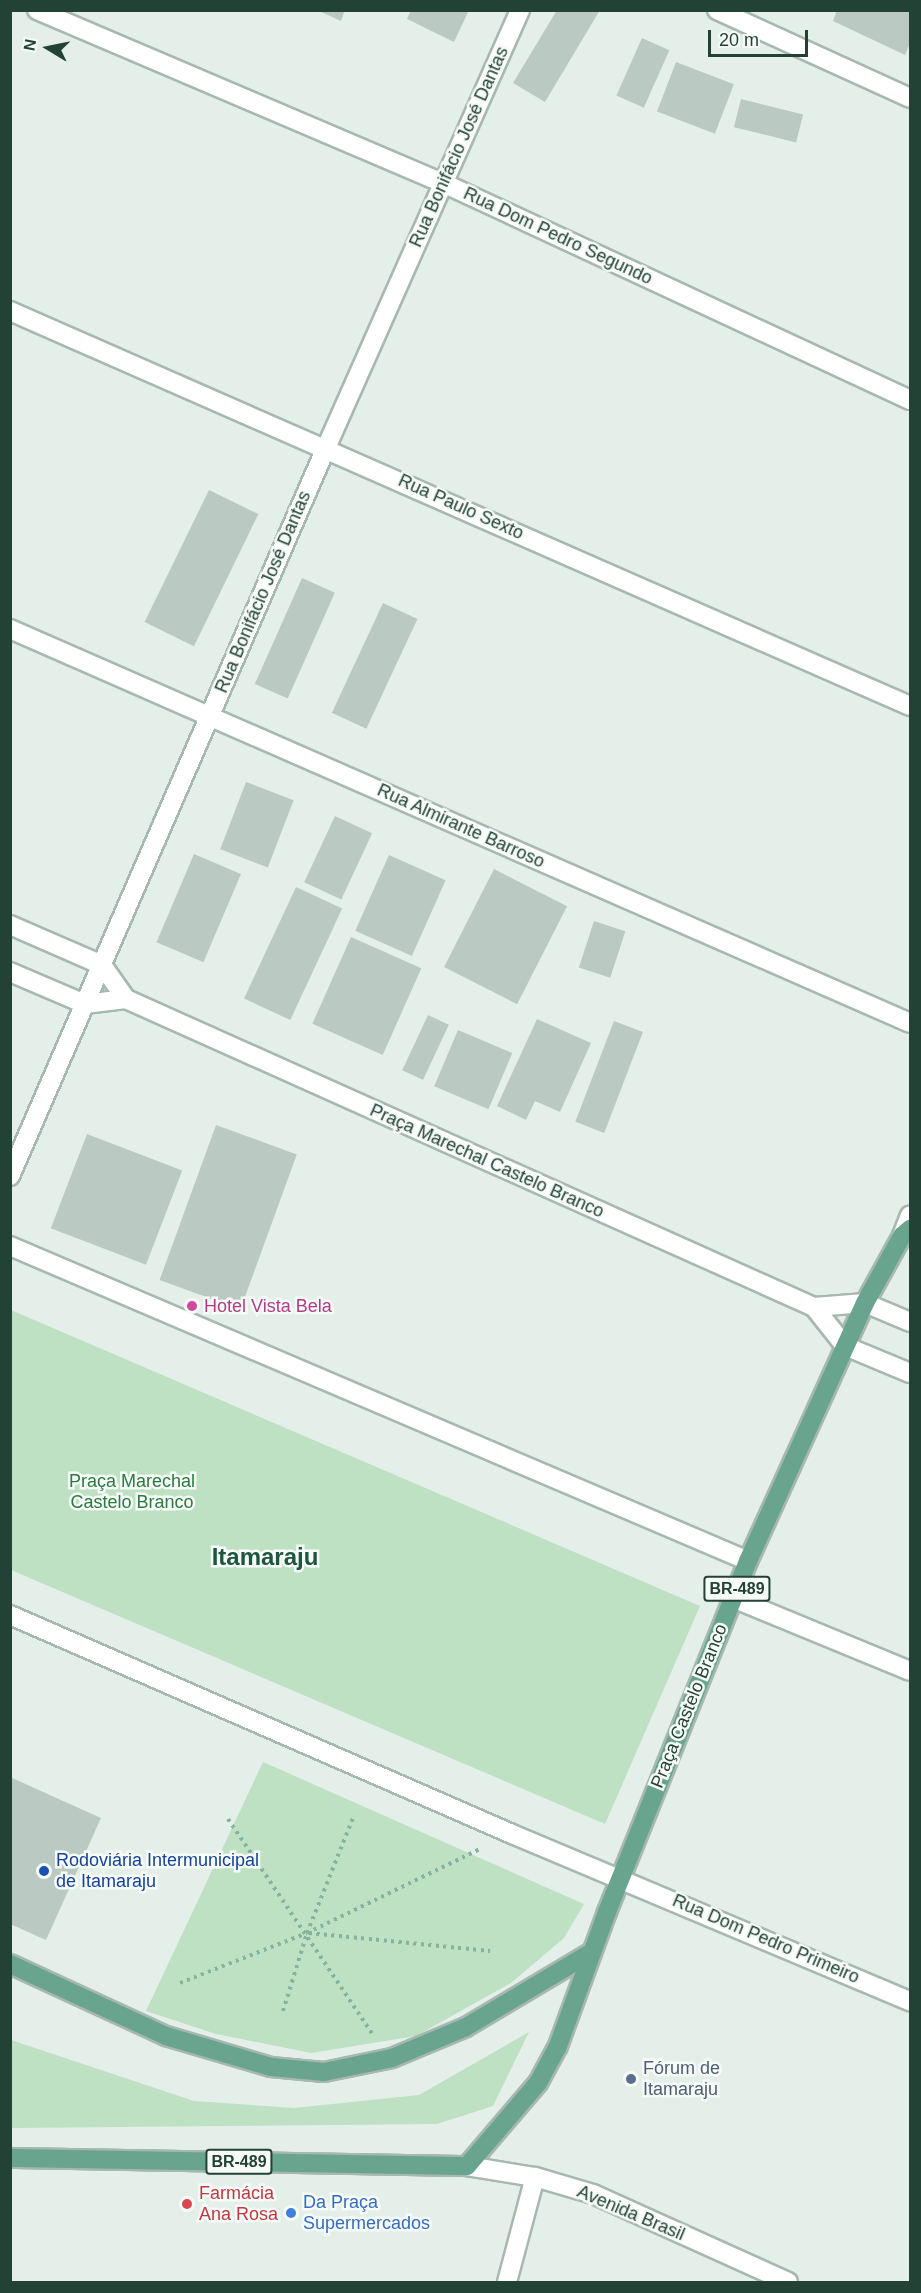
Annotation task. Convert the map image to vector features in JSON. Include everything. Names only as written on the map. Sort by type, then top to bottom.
[{"type":"main road","name":"Praça Castelo Branco","points":[[592,1952],[748,1561],[865,1303],[906,1233]]},
{"type":"main road","points":[[10,1964],[166,2036],[271,2067],[324,2072],[392,2058],[466,2027],[592,1952]]},
{"type":"main road","name":"BR-489","points":[[10,2158],[467,2166],[538,2083],[558,2046],[592,1952]]},
{"type":"street","name":"Rua Dom Pedro Segundo","points":[[37,10],[442,183],[910,400]]},
{"type":"street","name":"Rua Bonifácio José Dantas","points":[[10,1176],[326,448],[520,10]]},
{"type":"street","points":[[717,10],[910,98]]},
{"type":"street","name":"Rua Paulo Sexto","points":[[10,311],[910,706]]},
{"type":"street","name":"Rua Almirante Barroso","points":[[10,629],[910,1023]]},
{"type":"street","points":[[10,925],[102,965],[126,999],[85,1004],[10,972]]},
{"type":"street","name":"Praça Marechal Castelo Branco","points":[[126,999],[814,1307]]},
{"type":"street","points":[[906,1233],[910,1215]]},
{"type":"street","points":[[10,1246],[748,1561]]},
{"type":"street","points":[[814,1307],[865,1303],[910,1322]]},
{"type":"street","points":[[814,1307],[845,1346],[910,1373]]},
{"type":"street","points":[[733,1598],[910,1671]]},
{"type":"street","points":[[10,1615],[512,1834],[620,1878]]},
{"type":"street","name":"Rua Dom Pedro Primeiro","points":[[620,1878],[910,2001]]},
{"type":"street","name":"Avenida Brasil","points":[[467,2166],[535,2177],[593,2194],[788,2283]]},
{"type":"street","points":[[507,2283],[535,2177]]},
{"type":"path","points":[[283,2011],[307,1933],[353,1818]]},
{"type":"path","points":[[228,1819],[307,1933],[381,2047],[392,2058]]},
{"type":"path","points":[[180,1983],[307,1933],[512,1834]]},
{"type":"path","points":[[307,1933],[490,1951]]},
{"type":"green space","name":"Praça Marechal Castelo Branco","points":[[11,1310],[700,1606],[605,1824],[11,1570]]},
{"type":"green space","points":[[263,1762],[584,1904],[564,1938],[511,1983],[416,2036],[311,2053],[216,2034],[146,2011]]},
{"type":"green space","points":[[529,2032],[493,2106],[437,2124],[11,2128],[11,2040],[194,2101],[294,2108],[419,2095]]},
{"type":"building","points":[[317,10],[345,10],[341,21]]},
{"type":"building","points":[[411,10],[469,10],[454,42],[407,19]]},
{"type":"building","points":[[557,10],[600,10],[545,102],[513,83]]},
{"type":"building","points":[[837,10],[910,10],[910,43],[905,55],[833,21]]},
{"type":"building","points":[[642,38],[669,50],[644,108],[616,96]]},
{"type":"building","points":[[676,62],[734,84],[715,134],[657,111]]},
{"type":"building","points":[[741,99],[803,114],[796,143],[734,127]]},
{"type":"building","points":[[209,490],[258,514],[194,646],[145,622]]},
{"type":"building","points":[[302,578],[335,593],[288,699],[255,684]]},
{"type":"building","points":[[383,603],[417,619],[366,729],[332,713]]},
{"type":"building","points":[[246,782],[294,800],[268,867],[220,849]]},
{"type":"building","points":[[335,816],[372,833],[341,899],[304,882]]},
{"type":"building","points":[[194,854],[241,874],[203,962],[156,942]]},
{"type":"building","points":[[389,855],[446,880],[412,956],[355,931]]},
{"type":"building","points":[[494,869],[567,906],[517,1004],[444,967]]},
{"type":"building","points":[[296,887],[342,909],[290,1020],[244,998]]},
{"type":"building","points":[[594,921],[625,931],[610,978],[579,968]]},
{"type":"building","points":[[351,937],[421,968],[383,1055],[312,1024]]},
{"type":"building","points":[[428,1015],[449,1025],[423,1080],[402,1070]]},
{"type":"building","points":[[537,1019],[591,1043],[560,1112],[535,1101],[526,1120],[497,1106]]},
{"type":"building","points":[[614,1021],[643,1032],[604,1133],[575,1122]]},
{"type":"building","points":[[458,1030],[512,1053],[488,1109],[434,1086]]},
{"type":"building","points":[[216,1125],[297,1154],[240,1309],[160,1280]]},
{"type":"building","points":[[87,1134],[182,1171],[146,1265],[51,1228]]},
{"type":"building","name":"Rodoviária Intermunicipal de Itamaraju","points":[[10,1777],[101,1818],[46,1940],[10,1924]]},
{"type":"place","name":"Hotel Vista Bela","points":[[192,1306]]},
{"type":"place","name":"Rodoviária Intermunicipal de Itamaraju","points":[[44,1871]]},
{"type":"place","name":"Fórum de Itamaraju","points":[[631,2079]]},
{"type":"place","name":"Farmácia Ana Rosa","points":[[187,2204]]},
{"type":"place","name":"Da Praça Supermercados","points":[[291,2213]]},
{"type":"district","name":"Itamaraju","points":[[265,1557]]}]
